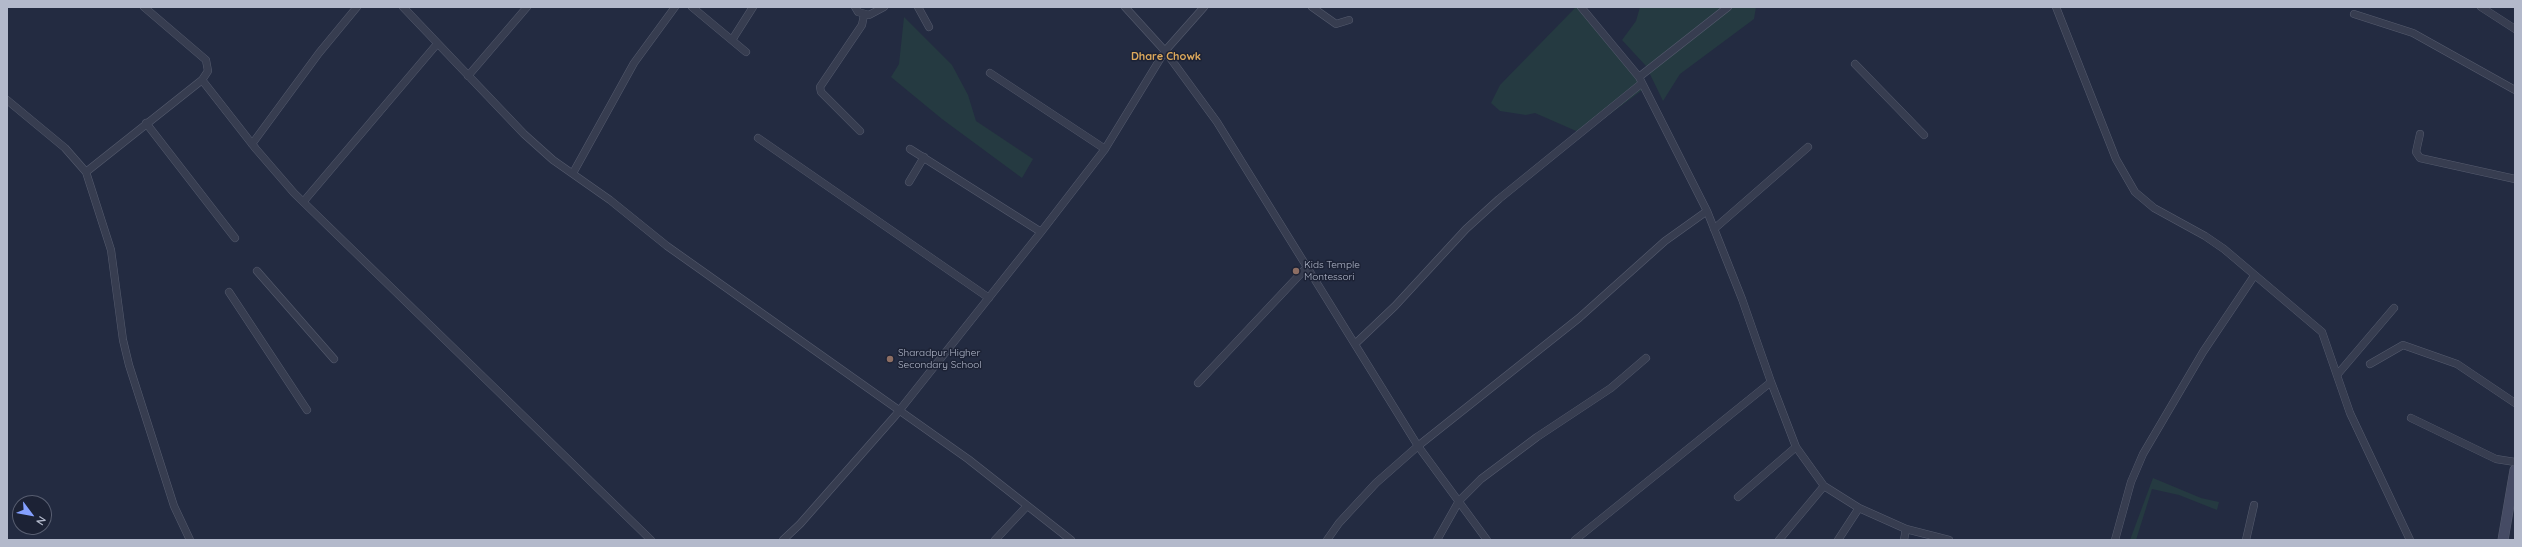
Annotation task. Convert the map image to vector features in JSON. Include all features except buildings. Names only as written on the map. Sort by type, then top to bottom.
[{"type":"main road","points":[[2503,540],[2513,498],[2515,470]]},
{"type":"street","points":[[86,172],[202,80],[208,71],[206,60],[144,7]]},
{"type":"street","points":[[252,144],[319,53],[357,7]]},
{"type":"street","points":[[403,7],[436,44],[524,134],[553,160],[573,173],[667,246],[968,459],[1071,540]]},
{"type":"street","points":[[468,76],[527,7]]},
{"type":"street","points":[[573,173],[634,63],[675,7]]},
{"type":"street","points":[[692,7],[746,52]]},
{"type":"street","points":[[732,40],[753,7]]},
{"type":"street","points":[[855,7],[864,15],[869,15],[884,7]]},
{"type":"street","points":[[918,7],[929,27]]},
{"type":"street","points":[[1125,7],[1165,51],[1217,122],[1418,446],[1487,540]]},
{"type":"street","points":[[783,540],[800,524],[900,410],[1041,232],[1105,149],[1165,51],[1204,7]]},
{"type":"street","points":[[1312,7],[1336,24],[1349,20]]},
{"type":"street","points":[[1581,7],[1640,80],[1707,211],[1742,299],[1771,382],[1796,447],[1824,486],[1859,508],[1906,529],[1949,540]]},
{"type":"street","points":[[1355,344],[1395,306],[1471,224],[1728,7]]},
{"type":"street","points":[[2056,7],[2113,152],[2129,184],[2143,200],[2205,236],[2322,332],[2350,413],[2410,540]]},
{"type":"street","points":[[2481,7],[2515,30]]},
{"type":"street","points":[[2354,14],[2413,33],[2515,90]]},
{"type":"street","points":[[860,132],[821,92],[820,87],[862,25],[864,15]]},
{"type":"street","points":[[304,201],[436,44]]},
{"type":"street","points":[[1855,64],[1924,135]]},
{"type":"street","points":[[990,73],[1105,149]]},
{"type":"street","points":[[202,80],[252,144],[304,201],[651,540]]},
{"type":"street","points":[[7,100],[65,148],[86,172],[111,250],[123,340],[130,365],[174,506],[190,540]]},
{"type":"street","points":[[146,124],[236,238]]},
{"type":"street","points":[[2420,134],[2416,152],[2420,158],[2515,179]]},
{"type":"street","points":[[758,138],[988,298]]},
{"type":"street","points":[[1714,229],[1808,147]]},
{"type":"street","points":[[910,149],[1041,232]]},
{"type":"street","points":[[908,182],[924,157]]},
{"type":"street","points":[[1327,540],[1339,522],[1376,483],[1418,446],[1579,318],[1665,241],[1707,211]]},
{"type":"street","points":[[1198,383],[1307,267]]},
{"type":"street","points":[[257,271],[334,359]]},
{"type":"street","points":[[2115,540],[2131,482],[2143,454],[2203,352],[2254,276]]},
{"type":"street","points":[[230,292],[307,410]]},
{"type":"street","points":[[2337,375],[2394,308]]},
{"type":"street","points":[[2370,364],[2403,345],[2457,364],[2515,403]]},
{"type":"street","points":[[1437,540],[1459,501],[1481,479],[1536,438],[1611,388],[1646,358]]},
{"type":"street","points":[[1575,540],[1771,382]]},
{"type":"street","points":[[2411,418],[2496,459],[2515,462]]},
{"type":"street","points":[[1738,497],[1796,447]]},
{"type":"street","points":[[1780,540],[1824,486]]},
{"type":"street","points":[[2246,540],[2254,505]]},
{"type":"street","points":[[995,540],[1027,506]]},
{"type":"street","points":[[1838,540],[1859,508]]},
{"type":"street","points":[[1904,540],[1906,529]]},
{"type":"shaded area","points":[[1576,7],[1637,72],[1645,88],[1583,134],[1535,113],[1526,115],[1500,111],[1491,103],[1500,85]]},
{"type":"shaded area","points":[[1640,7],[1756,7],[1754,19],[1680,74],[1663,101],[1646,66],[1622,40],[1636,21]]},
{"type":"shaded area","points":[[904,17],[952,65],[968,95],[976,121],[1033,159],[1022,178],[942,119],[891,77],[899,64]]},
{"type":"shaded area","points":[[2153,478],[2201,498],[2219,502],[2217,510],[2179,495],[2152,489],[2136,540],[2130,540]]},
{"type":"place","name":"Kids Temple Montessori","points":[[1296,271]]},
{"type":"place","name":"Sharadpur Higher Secondary School","points":[[890,359]]},
{"type":"district","name":"Dhare Chowk","points":[[1166,57]]}]
